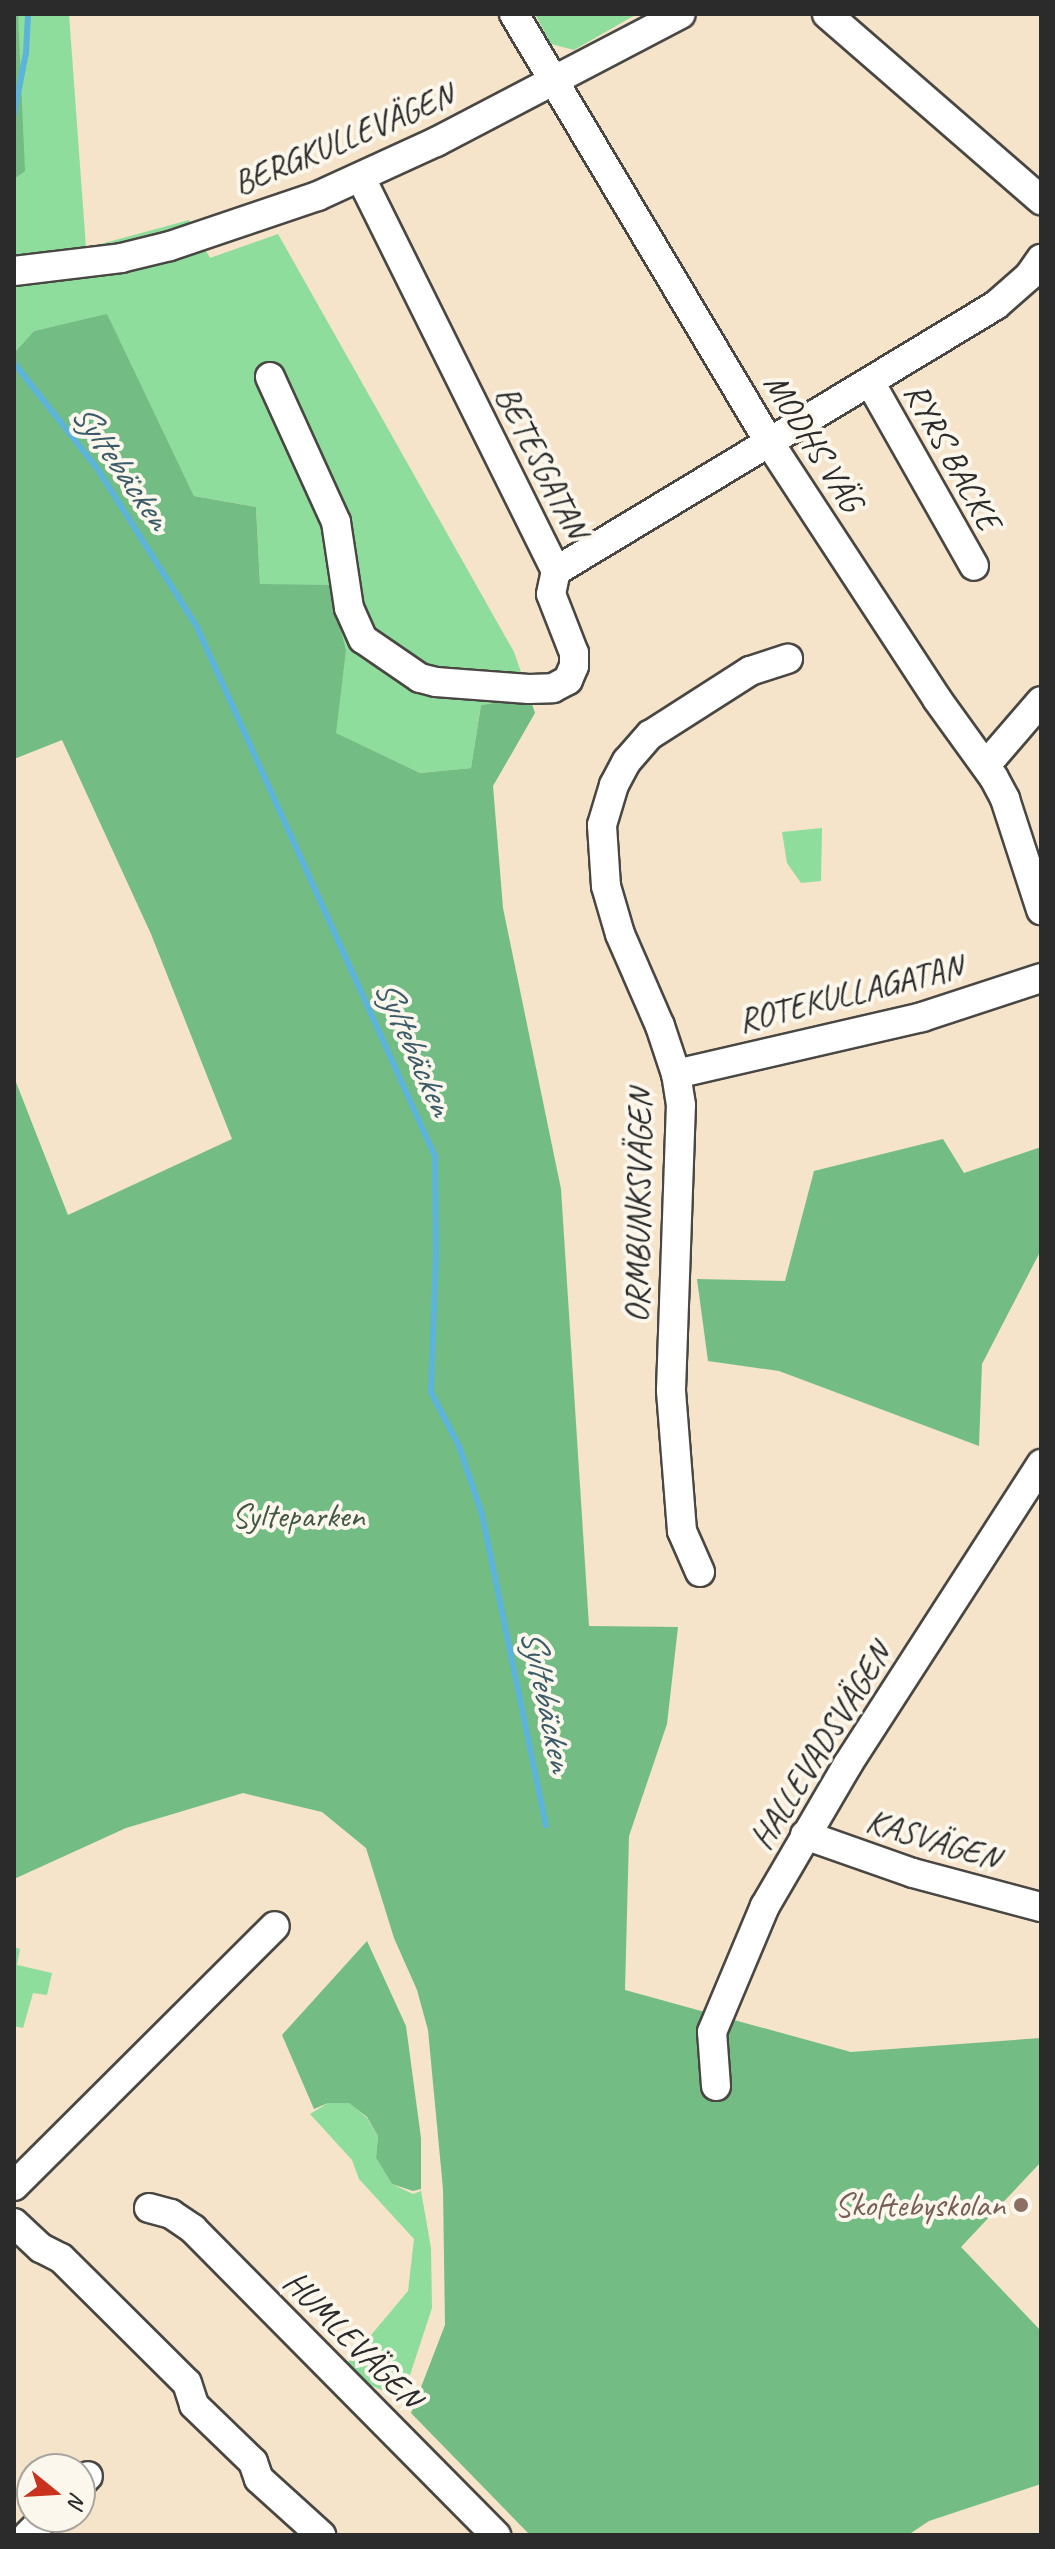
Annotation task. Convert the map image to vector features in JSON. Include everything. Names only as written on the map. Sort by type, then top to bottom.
[{"type":"street","name":"MODHS VÄG","points":[[514,14],[769,442],[937,699],[986,765],[1005,799],[1041,910]]},
{"type":"street","name":"BERGKULLEVÄGEN","points":[[14,271],[121,258],[170,246],[361,178],[681,14]]},
{"type":"street","points":[[827,14],[1041,200]]},
{"type":"street","name":"BETESGATAN","points":[[270,377],[336,522],[352,622],[363,639],[420,678],[436,682],[529,689],[553,688],[562,684],[572,674],[575,661],[572,643],[551,594],[556,571],[361,178]]},
{"type":"street","name":"RYRS BACKE","points":[[556,571],[996,305],[1029,276],[1041,259]]},
{"type":"street","name":"RYRS BACKE","points":[[870,382],[974,566]]},
{"type":"street","name":"ORMBUNKSVÄGEN","points":[[700,1572],[682,1531],[671,1390],[682,1131],[676,1074],[660,1026],[620,934],[606,886],[602,825],[607,803],[627,761],[650,735],[750,671],[788,659]]},
{"type":"street","points":[[986,765],[1041,701]]},
{"type":"street","name":"ROTEKULLAGATAN","points":[[676,1074],[922,1017],[1041,978]]},
{"type":"street","name":"HALLEVADSVÄGEN","points":[[716,2086],[712,2032],[758,1920],[805,1835],[1041,1464]]},
{"type":"street","name":"KASVÄGEN","points":[[805,1835],[913,1873],[1041,1907]]},
{"type":"street","points":[[14,2186],[275,1926]]},
{"type":"street","name":"HUMLEVÄGEN","points":[[149,2208],[171,2214],[193,2229],[496,2535]]},
{"type":"street","points":[[14,2223],[41,2248],[61,2258],[187,2383],[194,2405],[253,2462],[259,2479],[321,2535]]},
{"type":"green space","points":[[14,14],[69,14],[86,248],[189,220],[210,258],[278,234],[514,652],[530,698],[481,705],[471,768],[420,773],[335,733],[346,651],[260,584],[256,507],[194,496],[107,315],[34,331],[14,353]]},
{"type":"green space","points":[[14,14],[18,14],[25,171],[14,179]]},
{"type":"green space","points":[[535,14],[637,14],[574,50],[551,44]]},
{"type":"green space","name":"Sylteparken","points":[[107,314],[194,496],[256,507],[260,584],[329,585],[346,651],[336,733],[420,773],[471,768],[481,705],[530,698],[535,713],[493,786],[503,908],[561,1189],[589,1626],[678,1627],[667,1724],[629,1836],[625,1990],[851,2052],[1041,2038],[1041,2162],[961,2247],[1041,2331],[1041,2484],[929,2521],[908,2535],[530,2535],[411,2413],[445,2325],[443,2189],[428,2030],[417,1990],[394,1938],[366,1848],[322,1812],[243,1793],[126,1828],[14,1879],[14,1077],[68,1215],[232,1139],[151,934],[62,740],[14,759],[14,353],[34,331]]},
{"type":"green space","points":[[822,828],[821,881],[801,883],[787,863],[782,832]]},
{"type":"green space","points":[[943,1139],[964,1173],[1041,1147],[1041,1250],[982,1364],[979,1446],[779,1371],[708,1361],[697,1279],[785,1281],[814,1171]]},
{"type":"green space","points":[[367,1941],[406,2026],[421,2138],[421,2189],[413,2191],[392,2184],[376,2158],[378,2136],[367,2117],[349,2103],[328,2103],[314,2109],[282,2035]]},
{"type":"green space","points":[[14,1947],[20,1949],[17,1965],[52,1973],[47,1995],[33,1993],[23,2028],[14,2026]]},
{"type":"green space","points":[[328,2103],[350,2103],[367,2118],[378,2136],[376,2158],[392,2184],[413,2194],[421,2191],[431,2248],[432,2308],[408,2381],[388,2393],[357,2379],[345,2366],[408,2291],[414,2239],[359,2179],[352,2160],[310,2114]]},
{"type":"waterway","name":"Syltebäcken","points":[[14,114],[26,53],[28,14]]},
{"type":"waterway","name":"Syltebäcken","points":[[14,363],[97,468],[197,627],[435,1156],[436,1256],[431,1392],[459,1446],[482,1514],[546,1825]]},
{"type":"place","name":"Skoftebyskolan","points":[[1021,2205]]}]
